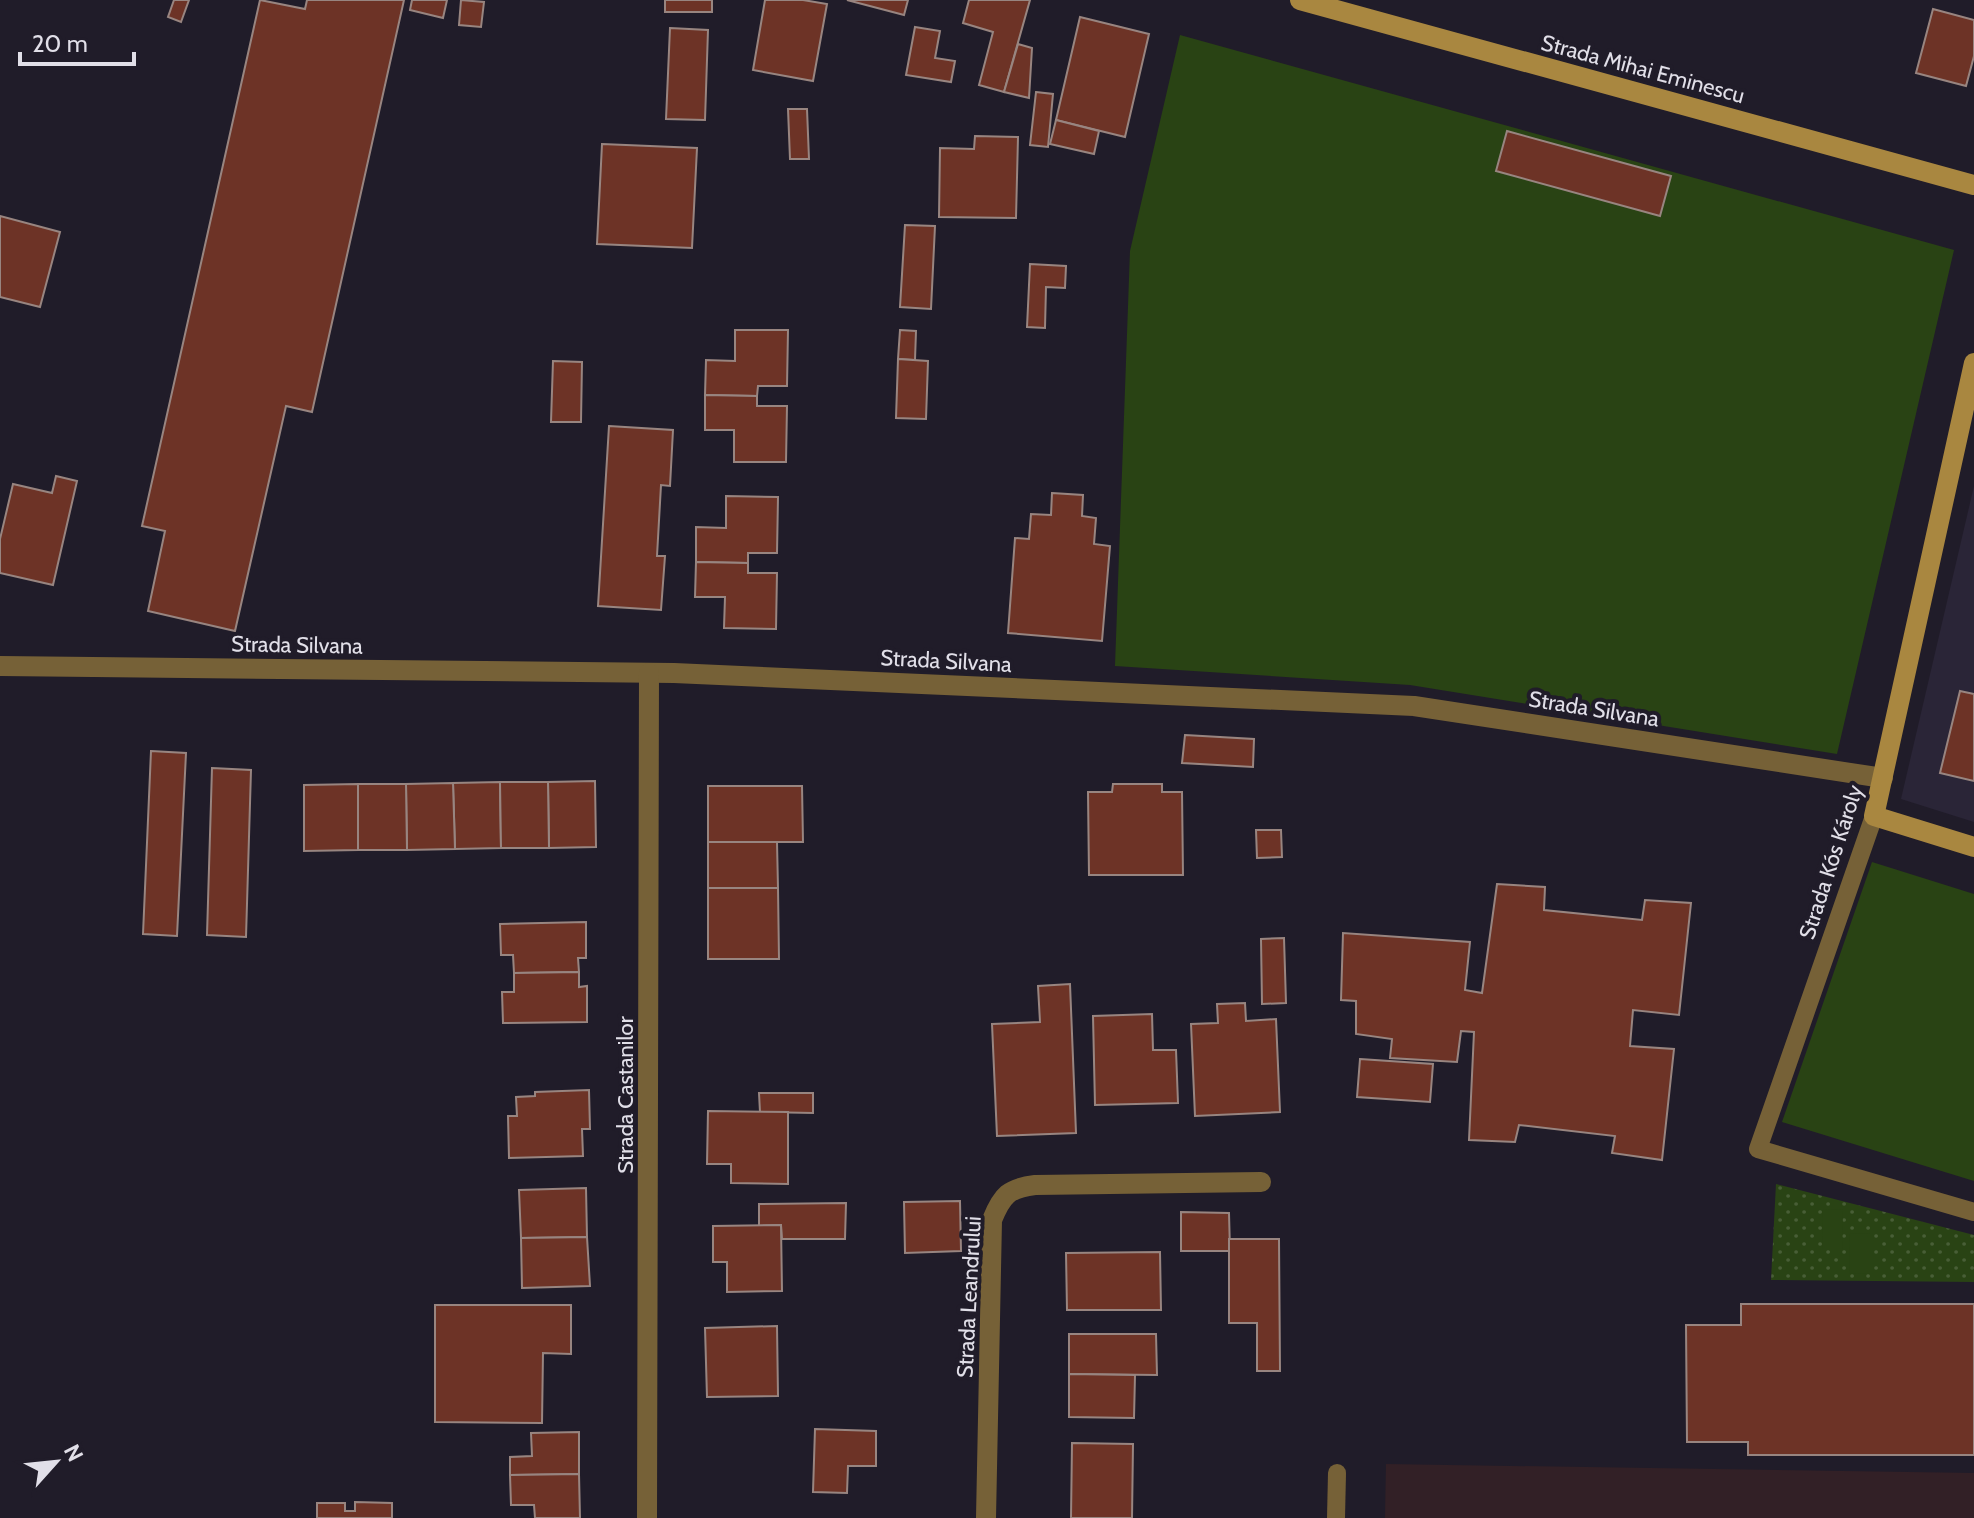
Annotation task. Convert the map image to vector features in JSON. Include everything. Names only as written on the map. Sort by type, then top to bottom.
[{"type":"street","name":"Strada Mihai Eminescu","points":[[1300,0],[1974,185]]},
{"type":"street","name":"Strada Kós Károly","points":[[1874,816],[1974,363]]},
{"type":"street","name":"Strada Silvana","points":[[0,666],[649,673],[1414,706],[1883,778]]},
{"type":"street","name":"Strada Castanilor","points":[[647,1518],[649,673]]},
{"type":"street","points":[[1874,816],[1974,847]]},
{"type":"street","name":"Strada Leandrului","points":[[986,1518],[992,1220],[1000,1200],[1017,1187],[1035,1185],[1261,1182]]},
{"type":"lane","name":"Strada Kós Károly","points":[[1874,816],[1758,1149],[1974,1212]]},
{"type":"lane","points":[[1336,1518],[1337,1473]]},
{"type":"shaded area","points":[[1974,486],[1974,822],[1901,799]]},
{"type":"shaded area","points":[[1386,1464],[1974,1473],[1974,1518],[1385,1518]]},
{"type":"green space","points":[[1180,35],[1954,250],[1837,754],[1410,685],[1115,666],[1130,251]]},
{"type":"green space","points":[[1872,862],[1974,894],[1974,1181],[1782,1122]]},
{"type":"green space","points":[[1776,1184],[1974,1235],[1974,1282],[1771,1280]]},
{"type":"green space","points":[[1823,1209],[1843,1210],[1842,1250],[1822,1250]]},
{"type":"green space","points":[[1850,1233],[1870,1234],[1870,1273],[1849,1274]]},
{"type":"building","points":[[174,0],[189,0],[181,22],[168,17]]},
{"type":"building","points":[[260,0],[305,9],[307,0],[404,0],[312,412],[286,406],[235,631],[148,611],[165,531],[142,526]]},
{"type":"building","points":[[412,0],[447,0],[443,18],[410,10]]},
{"type":"building","points":[[461,0],[484,2],[481,27],[459,25]]},
{"type":"building","points":[[665,0],[712,0],[712,12],[665,12]]},
{"type":"building","points":[[765,0],[803,0],[827,4],[813,81],[753,70]]},
{"type":"building","points":[[847,0],[908,0],[904,15]]},
{"type":"building","points":[[969,0],[1030,0],[1004,92],[979,85],[993,32],[963,23]]},
{"type":"building","points":[[1933,9],[1974,20],[1974,56],[1966,86],[1916,73]]},
{"type":"building","points":[[1080,17],[1149,34],[1125,137],[1056,120]]},
{"type":"building","points":[[915,27],[940,31],[935,58],[955,61],[951,82],[906,75]]},
{"type":"building","points":[[670,28],[708,30],[705,120],[666,119]]},
{"type":"building","points":[[1018,44],[1032,48],[1029,98],[1004,92]]},
{"type":"building","points":[[1036,92],[1053,94],[1048,147],[1030,145]]},
{"type":"building","points":[[788,109],[807,109],[809,159],[790,159]]},
{"type":"building","points":[[1056,120],[1099,131],[1094,154],[1050,144]]},
{"type":"building","points":[[1507,131],[1671,176],[1660,216],[1496,171]]},
{"type":"building","points":[[975,136],[1018,137],[1016,218],[939,217],[940,148],[974,149]]},
{"type":"building","points":[[602,144],[697,148],[692,248],[597,244]]},
{"type":"building","points":[[0,216],[60,232],[40,307],[0,297]]},
{"type":"building","points":[[905,225],[935,226],[931,309],[900,307]]},
{"type":"building","points":[[1030,264],[1066,266],[1065,288],[1046,287],[1045,328],[1027,327]]},
{"type":"building","points":[[735,330],[788,330],[787,386],[758,386],[757,396],[705,395],[706,360],[735,361]]},
{"type":"building","points":[[900,330],[916,331],[915,360],[898,359]]},
{"type":"building","points":[[898,359],[928,361],[926,419],[896,418]]},
{"type":"building","points":[[553,361],[582,362],[581,422],[551,422]]},
{"type":"building","points":[[705,395],[757,396],[757,406],[787,406],[786,462],[734,462],[734,430],[705,430]]},
{"type":"building","points":[[609,426],[673,430],[670,486],[661,485],[657,556],[665,556],[661,610],[598,606]]},
{"type":"building","points":[[56,476],[77,481],[53,585],[0,573],[0,539],[13,484],[52,493]]},
{"type":"building","points":[[1052,493],[1083,495],[1082,516],[1096,518],[1094,544],[1110,546],[1102,641],[1008,633],[1015,538],[1029,539],[1031,514],[1051,515]]},
{"type":"building","points":[[726,496],[778,497],[777,553],[748,553],[748,563],[696,562],[696,527],[726,528]]},
{"type":"building","points":[[696,562],[748,563],[748,573],[777,573],[776,629],[724,628],[725,597],[695,597]]},
{"type":"building","points":[[1960,691],[1974,694],[1974,781],[1940,773]]},
{"type":"building","points":[[1185,735],[1254,739],[1253,767],[1182,763]]},
{"type":"building","points":[[151,751],[186,753],[177,936],[143,934]]},
{"type":"building","points":[[212,768],[251,770],[246,937],[207,935]]},
{"type":"building","points":[[595,781],[596,847],[549,848],[548,782]]},
{"type":"building","points":[[500,782],[501,848],[455,849],[453,783]]},
{"type":"building","points":[[500,782],[548,782],[549,848],[501,848]]},
{"type":"building","points":[[453,783],[455,849],[407,850],[406,784]]},
{"type":"building","points":[[358,784],[358,850],[304,851],[304,785]]},
{"type":"building","points":[[358,784],[406,784],[407,850],[358,850]]},
{"type":"building","points":[[1113,784],[1162,784],[1162,792],[1182,792],[1183,875],[1089,875],[1088,792],[1112,792]]},
{"type":"building","points":[[708,786],[802,786],[803,842],[708,842]]},
{"type":"building","points":[[1256,830],[1281,830],[1282,857],[1257,858]]},
{"type":"building","points":[[708,842],[777,842],[778,888],[708,888]]},
{"type":"building","points":[[1497,884],[1545,887],[1544,910],[1642,920],[1645,900],[1691,903],[1679,1015],[1633,1010],[1630,1046],[1674,1049],[1662,1160],[1612,1153],[1615,1136],[1519,1125],[1515,1142],[1469,1140],[1474,1032],[1461,1031],[1457,1062],[1390,1058],[1392,1039],[1356,1034],[1356,1001],[1341,1000],[1343,933],[1470,942],[1465,990],[1482,993]]},
{"type":"building","points":[[708,888],[778,888],[779,959],[708,959]]},
{"type":"building","points":[[586,922],[586,958],[578,958],[579,972],[514,973],[513,955],[501,955],[500,924]]},
{"type":"building","points":[[1284,938],[1286,1003],[1262,1004],[1261,939]]},
{"type":"building","points":[[579,972],[579,987],[587,986],[587,1022],[503,1023],[502,992],[514,992],[514,973]]},
{"type":"building","points":[[1070,984],[1076,1133],[997,1136],[992,1024],[1040,1022],[1038,986]]},
{"type":"building","points":[[1245,1003],[1246,1021],[1276,1019],[1280,1112],[1195,1116],[1191,1024],[1218,1023],[1217,1004]]},
{"type":"building","points":[[1152,1014],[1153,1050],[1176,1050],[1178,1103],[1095,1105],[1093,1016]]},
{"type":"building","points":[[1360,1059],[1433,1064],[1430,1102],[1357,1097]]},
{"type":"building","points":[[589,1090],[590,1129],[582,1129],[583,1156],[509,1158],[508,1116],[517,1116],[516,1097],[535,1096],[535,1092]]},
{"type":"building","points":[[759,1093],[813,1093],[813,1113],[760,1112]]},
{"type":"building","points":[[708,1111],[788,1112],[788,1184],[731,1183],[731,1164],[707,1164]]},
{"type":"building","points":[[586,1188],[587,1237],[521,1238],[519,1190]]},
{"type":"building","points":[[960,1201],[961,1251],[905,1253],[904,1202]]},
{"type":"building","points":[[846,1203],[845,1239],[782,1239],[781,1225],[759,1226],[759,1204]]},
{"type":"building","points":[[1181,1212],[1229,1213],[1230,1251],[1181,1251]]},
{"type":"building","points":[[781,1225],[782,1291],[727,1292],[727,1262],[713,1262],[713,1226]]},
{"type":"building","points":[[587,1237],[590,1286],[522,1288],[521,1238]]},
{"type":"building","points":[[1229,1239],[1279,1239],[1280,1371],[1257,1371],[1257,1323],[1229,1323]]},
{"type":"building","points":[[1160,1252],[1161,1310],[1067,1310],[1066,1253]]},
{"type":"building","points":[[1741,1304],[1974,1304],[1974,1455],[1748,1455],[1748,1442],[1687,1442],[1686,1325],[1741,1325]]},
{"type":"building","points":[[435,1305],[571,1305],[571,1354],[543,1353],[542,1423],[435,1422]]},
{"type":"building","points":[[777,1326],[778,1396],[707,1397],[705,1328]]},
{"type":"building","points":[[1069,1334],[1156,1334],[1157,1375],[1069,1374]]},
{"type":"building","points":[[1069,1374],[1135,1375],[1134,1418],[1069,1417]]},
{"type":"building","points":[[815,1429],[876,1431],[876,1466],[848,1466],[847,1493],[813,1492]]},
{"type":"building","points":[[579,1432],[579,1474],[510,1475],[510,1457],[532,1456],[531,1433]]},
{"type":"building","points":[[1072,1443],[1133,1444],[1132,1518],[1071,1518]]},
{"type":"building","points":[[579,1474],[580,1518],[535,1518],[534,1505],[511,1505],[510,1475]]},
{"type":"building","points":[[355,1502],[392,1503],[392,1518],[317,1518],[317,1503],[345,1503],[345,1511],[355,1511]]}]
